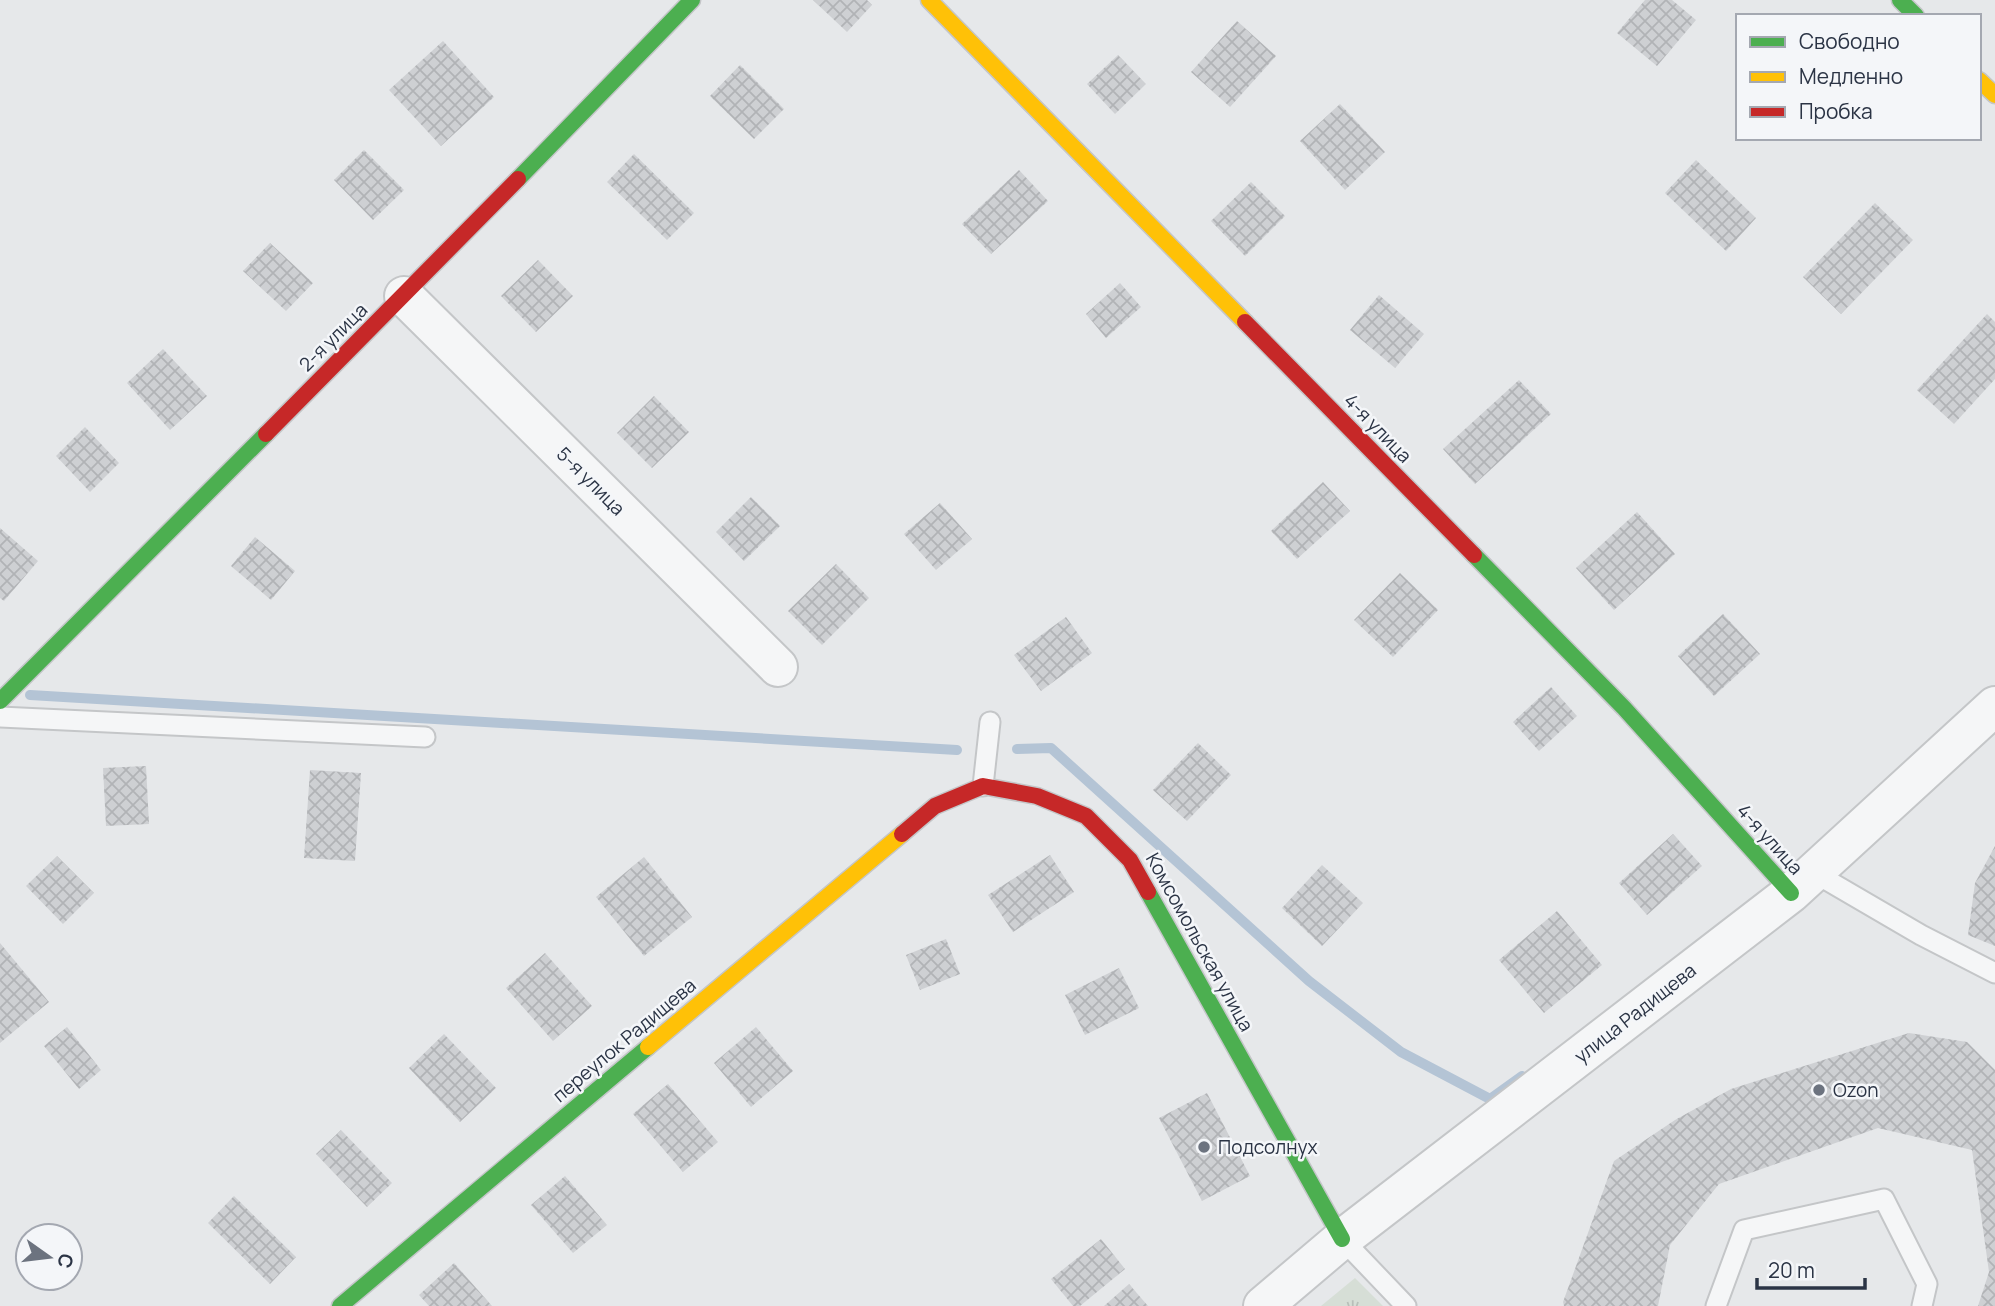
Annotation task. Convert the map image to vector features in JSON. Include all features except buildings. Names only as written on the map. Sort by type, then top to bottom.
[{"type":"street","name":"2-я улица","points":[[0,701],[404,296],[692,0]]},
{"type":"street","name":"4-я улица","points":[[929,0],[1624,708],[1802,882]]},
{"type":"street","points":[[1900,0],[1914,14]]},
{"type":"street","name":"5-я улица","points":[[404,296],[778,667]]},
{"type":"street","name":"улица Радищева","points":[[1263,1306],[1342,1238],[1802,882],[1995,706]]},
{"type":"street","name":"переулок Радищева","points":[[340,1306],[936,806],[983,786]]},
{"type":"street","name":"Комсомольская улица","points":[[983,786],[1037,796],[1086,816],[1130,860],[1342,1238]]},
{"type":"lane","points":[[0,717],[425,737]]},
{"type":"lane","points":[[983,786],[990,722]]},
{"type":"lane","points":[[1802,882],[1921,935],[1995,973]]},
{"type":"lane","points":[[1716,1306],[1744,1230],[1884,1199],[1927,1284],[1922,1306]]},
{"type":"lane","points":[[1342,1238],[1406,1306]]},
{"type":"green space","points":[[1355,1278],[1383,1306],[1321,1306]]},
{"type":"waterway","points":[[30,695],[957,750]]},
{"type":"waterway","points":[[1017,749],[1051,748],[1309,981],[1401,1052],[1490,1099],[1522,1076]]},
{"type":"traffic: fast","points":[[518,179],[692,0]]},
{"type":"traffic: fast","points":[[1900,0],[1914,14]]},
{"type":"traffic: fast","points":[[0,701],[266,434]]},
{"type":"traffic: fast","points":[[1474,555],[1624,708],[1791,893]]},
{"type":"traffic: fast","points":[[1148,892],[1342,1239]]},
{"type":"traffic: fast","points":[[340,1306],[648,1047]]},
{"type":"traffic: slow","points":[[929,0],[1245,322]]},
{"type":"traffic: slow","points":[[1981,82],[1995,95]]},
{"type":"traffic: slow","points":[[648,1047],[902,834]]},
{"type":"traffic: jam","points":[[266,434],[518,179]]},
{"type":"traffic: jam","points":[[1245,322],[1474,555]]},
{"type":"traffic: jam","points":[[902,834],[935,806],[983,786],[1037,796],[1086,816],[1130,860],[1148,892]]},
{"type":"place","name":"Ozon","points":[[1819,1090]]},
{"type":"place","name":"Подсолнух","points":[[1204,1147]]}]
